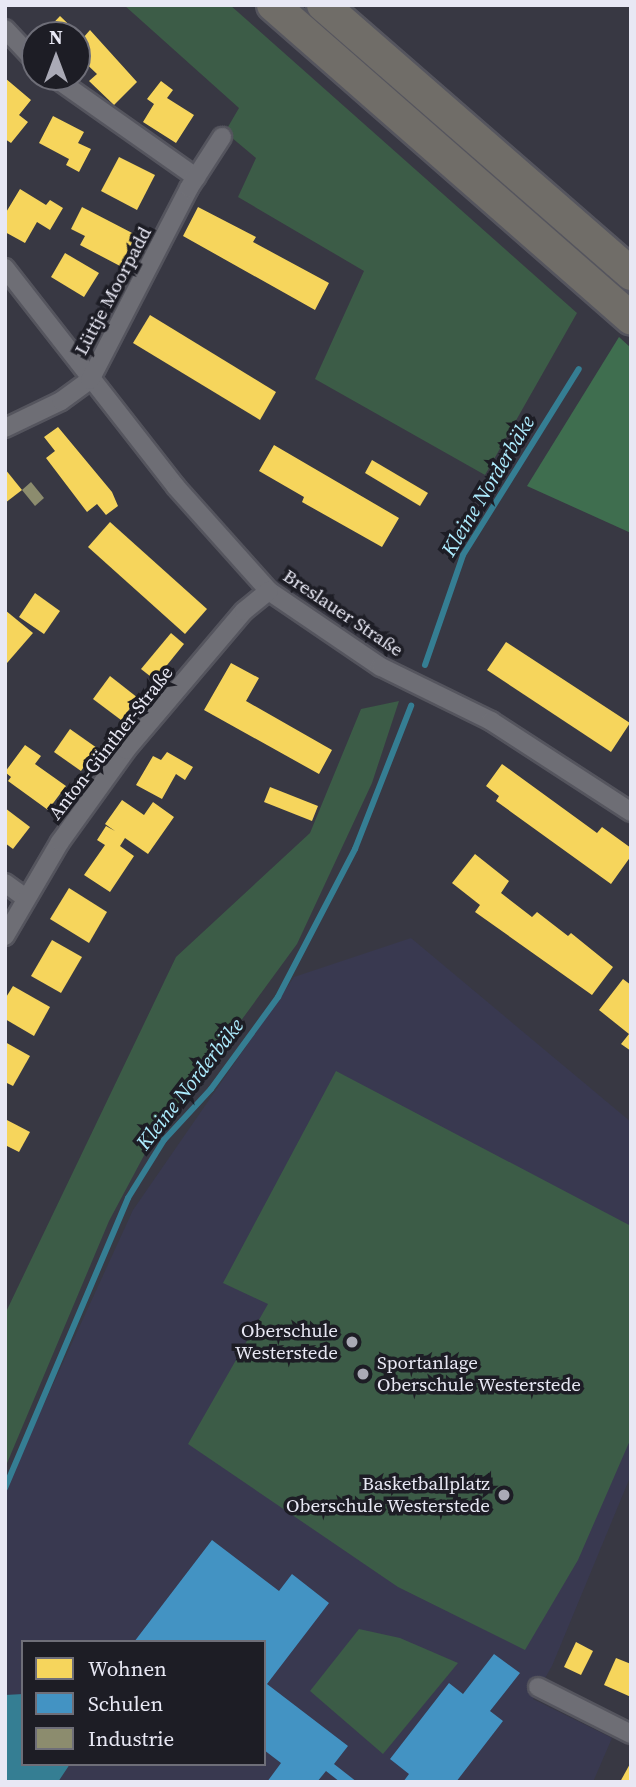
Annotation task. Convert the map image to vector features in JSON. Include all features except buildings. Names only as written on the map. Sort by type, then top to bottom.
[{"type":"highway","points":[[273,5],[631,318]]},
{"type":"highway","points":[[323,5],[631,274]]},
{"type":"street","points":[[5,29],[21,46]]},
{"type":"street","points":[[74,91],[196,177]]},
{"type":"street","name":"Lüttje Moorpadd","points":[[5,428],[61,401],[90,380],[196,177],[222,137]]},
{"type":"street","name":"Breslauer Straße","points":[[5,268],[176,487],[270,591],[399,676],[491,721],[631,812]]},
{"type":"street","name":"Anton-Günther-Straße","points":[[5,936],[24,897],[126,750],[244,611],[270,591]]},
{"type":"street","points":[[5,883],[24,897]]},
{"type":"street","points":[[538,1687],[631,1734]]},
{"type":"shaded area","name":"Oberschule Westerstede","points":[[411,938],[631,1122],[631,1475],[552,1666],[533,1699],[612,1738],[593,1782],[5,1782],[5,1489],[133,1210],[294,977]]},
{"type":"shaded area","points":[[21,1694],[21,1766],[69,1766],[58,1782],[5,1782],[5,1695]]},
{"type":"green space","points":[[124,5],[230,5],[577,313],[485,475],[315,379],[364,271],[238,197],[256,158],[225,132],[239,108]]},
{"type":"green space","points":[[619,337],[631,348],[631,533],[527,486]]},
{"type":"green space","points":[[399,701],[372,783],[297,944],[148,1148],[109,1221],[5,1468],[5,1314],[176,957],[310,833],[361,709]]},
{"type":"green space","name":"Sportanlage Oberschule Westerstede","points":[[336,1071],[631,1226],[631,1438],[578,1560],[525,1650],[398,1587],[188,1444],[268,1304],[223,1283]]},
{"type":"green space","points":[[359,1629],[400,1638],[458,1663],[383,1754],[310,1691]]},
{"type":"waterway","name":"Kleine Norderbäke","points":[[425,665],[463,555],[579,369]]},
{"type":"waterway","name":"Kleine Norderbäke","points":[[5,1488],[128,1198],[164,1140],[211,1089],[278,997],[355,849],[411,706]]},
{"type":"place","name":"Oberschule Westerstede","points":[[352,1342]]},
{"type":"place","name":"Sportanlage Oberschule Westerstede","points":[[363,1374]]},
{"type":"place","name":"Basketballplatz Oberschule Westerstede","points":[[504,1495]]}]
